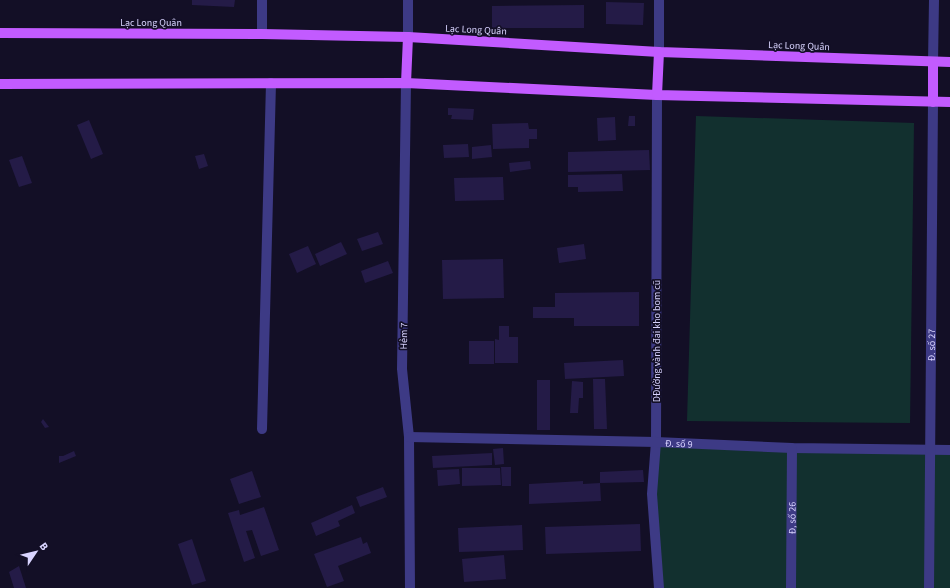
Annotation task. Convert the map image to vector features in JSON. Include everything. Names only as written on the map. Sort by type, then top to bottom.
[{"type":"main road","name":"Lạc Long Quân","points":[[0,33],[262,34],[408,37],[659,52],[950,62]]},
{"type":"main road","points":[[406,83],[408,37]]},
{"type":"main road","points":[[657,94],[659,52]]},
{"type":"main road","points":[[932,62],[933,102]]},
{"type":"main road","points":[[0,84],[406,83],[657,94],[950,102]]},
{"type":"street","points":[[262,0],[262,34]]},
{"type":"street","points":[[408,0],[408,37]]},
{"type":"street","points":[[659,0],[659,52]]},
{"type":"street","points":[[932,62],[934,0]]},
{"type":"street","name":"Hẻm 7","points":[[406,83],[402,369],[409,437],[410,588]]},
{"type":"street","points":[[262,429],[271,84]]},
{"type":"street","name":"DĐường vành đai kho bom cũ","points":[[657,94],[656,442],[652,494],[659,588]]},
{"type":"street","name":"Đ. số 27","points":[[929,588],[933,102]]},
{"type":"street","name":"Đ. số 9","points":[[409,437],[656,442],[792,448],[950,450]]},
{"type":"street","name":"Đ, số 26","points":[[791,588],[792,448]]},
{"type":"green space","points":[[696,116],[914,123],[910,423],[687,421]]},
{"type":"green space","points":[[656,442],[950,450],[950,588],[657,588]]},
{"type":"building","points":[[192,0],[235,0],[234,7],[192,5]]},
{"type":"building","points":[[606,2],[644,3],[643,25],[606,24]]},
{"type":"building","points":[[584,5],[584,28],[492,28],[492,6]]},
{"type":"building","points":[[448,108],[474,109],[473,120],[451,119],[452,115],[448,115]]},
{"type":"building","points":[[629,116],[635,116],[635,126],[628,126]]},
{"type":"building","points":[[615,117],[616,140],[598,141],[597,118]]},
{"type":"building","points":[[89,120],[103,154],[91,159],[77,125]]},
{"type":"building","points":[[528,123],[529,129],[537,129],[537,139],[529,139],[529,148],[493,149],[492,124]]},
{"type":"building","points":[[468,144],[469,157],[444,158],[443,145]]},
{"type":"building","points":[[491,145],[492,157],[472,159],[472,147]]},
{"type":"building","points":[[649,150],[650,170],[568,172],[568,152]]},
{"type":"building","points":[[204,154],[208,166],[199,169],[195,156]]},
{"type":"building","points":[[22,156],[32,183],[19,187],[9,160]]},
{"type":"building","points":[[530,161],[531,169],[510,172],[509,163]]},
{"type":"building","points":[[622,174],[623,191],[578,192],[578,187],[568,187],[568,175]]},
{"type":"building","points":[[503,177],[504,200],[455,201],[454,178]]},
{"type":"building","points":[[378,232],[383,244],[362,251],[357,239]]},
{"type":"building","points":[[341,242],[347,254],[320,266],[315,254]]},
{"type":"building","points":[[584,244],[586,259],[559,263],[557,248]]},
{"type":"building","points":[[308,246],[316,264],[297,273],[289,254]]},
{"type":"building","points":[[503,259],[504,298],[443,299],[442,260]]},
{"type":"building","points":[[388,261],[393,273],[365,283],[361,271]]},
{"type":"building","points":[[639,292],[639,326],[574,326],[574,318],[533,318],[533,307],[555,307],[555,293]]},
{"type":"building","points":[[499,326],[509,326],[509,337],[518,337],[518,363],[495,363],[495,339],[499,340]]},
{"type":"building","points":[[469,341],[494,341],[494,364],[469,364]]},
{"type":"building","points":[[623,360],[624,376],[565,379],[564,363]]},
{"type":"building","points":[[593,379],[605,379],[607,429],[594,429]]},
{"type":"building","points":[[537,380],[550,380],[550,430],[537,430]]},
{"type":"building","points":[[572,381],[583,382],[583,398],[579,398],[578,413],[570,413]]},
{"type":"building","points":[[43,419],[49,427],[45,428],[41,422]]},
{"type":"building","points":[[503,448],[504,464],[495,465],[493,449]]},
{"type":"building","points":[[74,451],[76,456],[59,463],[59,456],[63,456]]},
{"type":"building","points":[[492,453],[492,465],[433,468],[432,456]]},
{"type":"building","points":[[501,467],[511,467],[511,486],[502,486]]},
{"type":"building","points":[[462,468],[500,468],[501,485],[462,486]]},
{"type":"building","points":[[459,469],[460,484],[438,486],[437,470]]},
{"type":"building","points":[[643,470],[644,482],[600,483],[600,472]]},
{"type":"building","points":[[252,471],[261,497],[239,504],[230,479]]},
{"type":"building","points":[[583,481],[583,484],[600,483],[601,501],[529,504],[529,484]]},
{"type":"building","points":[[383,487],[387,497],[360,507],[356,497]]},
{"type":"building","points":[[352,505],[355,513],[338,521],[340,526],[316,536],[311,523]]},
{"type":"building","points":[[264,507],[279,550],[261,556],[252,530],[246,531],[255,558],[244,562],[228,513],[239,510],[240,515]]},
{"type":"building","points":[[640,524],[641,551],[546,554],[545,527]]},
{"type":"building","points":[[522,525],[523,550],[459,552],[458,528]]},
{"type":"building","points":[[361,537],[363,544],[367,542],[371,553],[338,566],[344,581],[327,587],[314,554]]},
{"type":"building","points":[[192,539],[206,581],[192,585],[178,544]]},
{"type":"building","points":[[504,555],[506,579],[464,582],[462,559]]},
{"type":"building","points":[[19,566],[26,588],[14,588],[9,572]]}]
